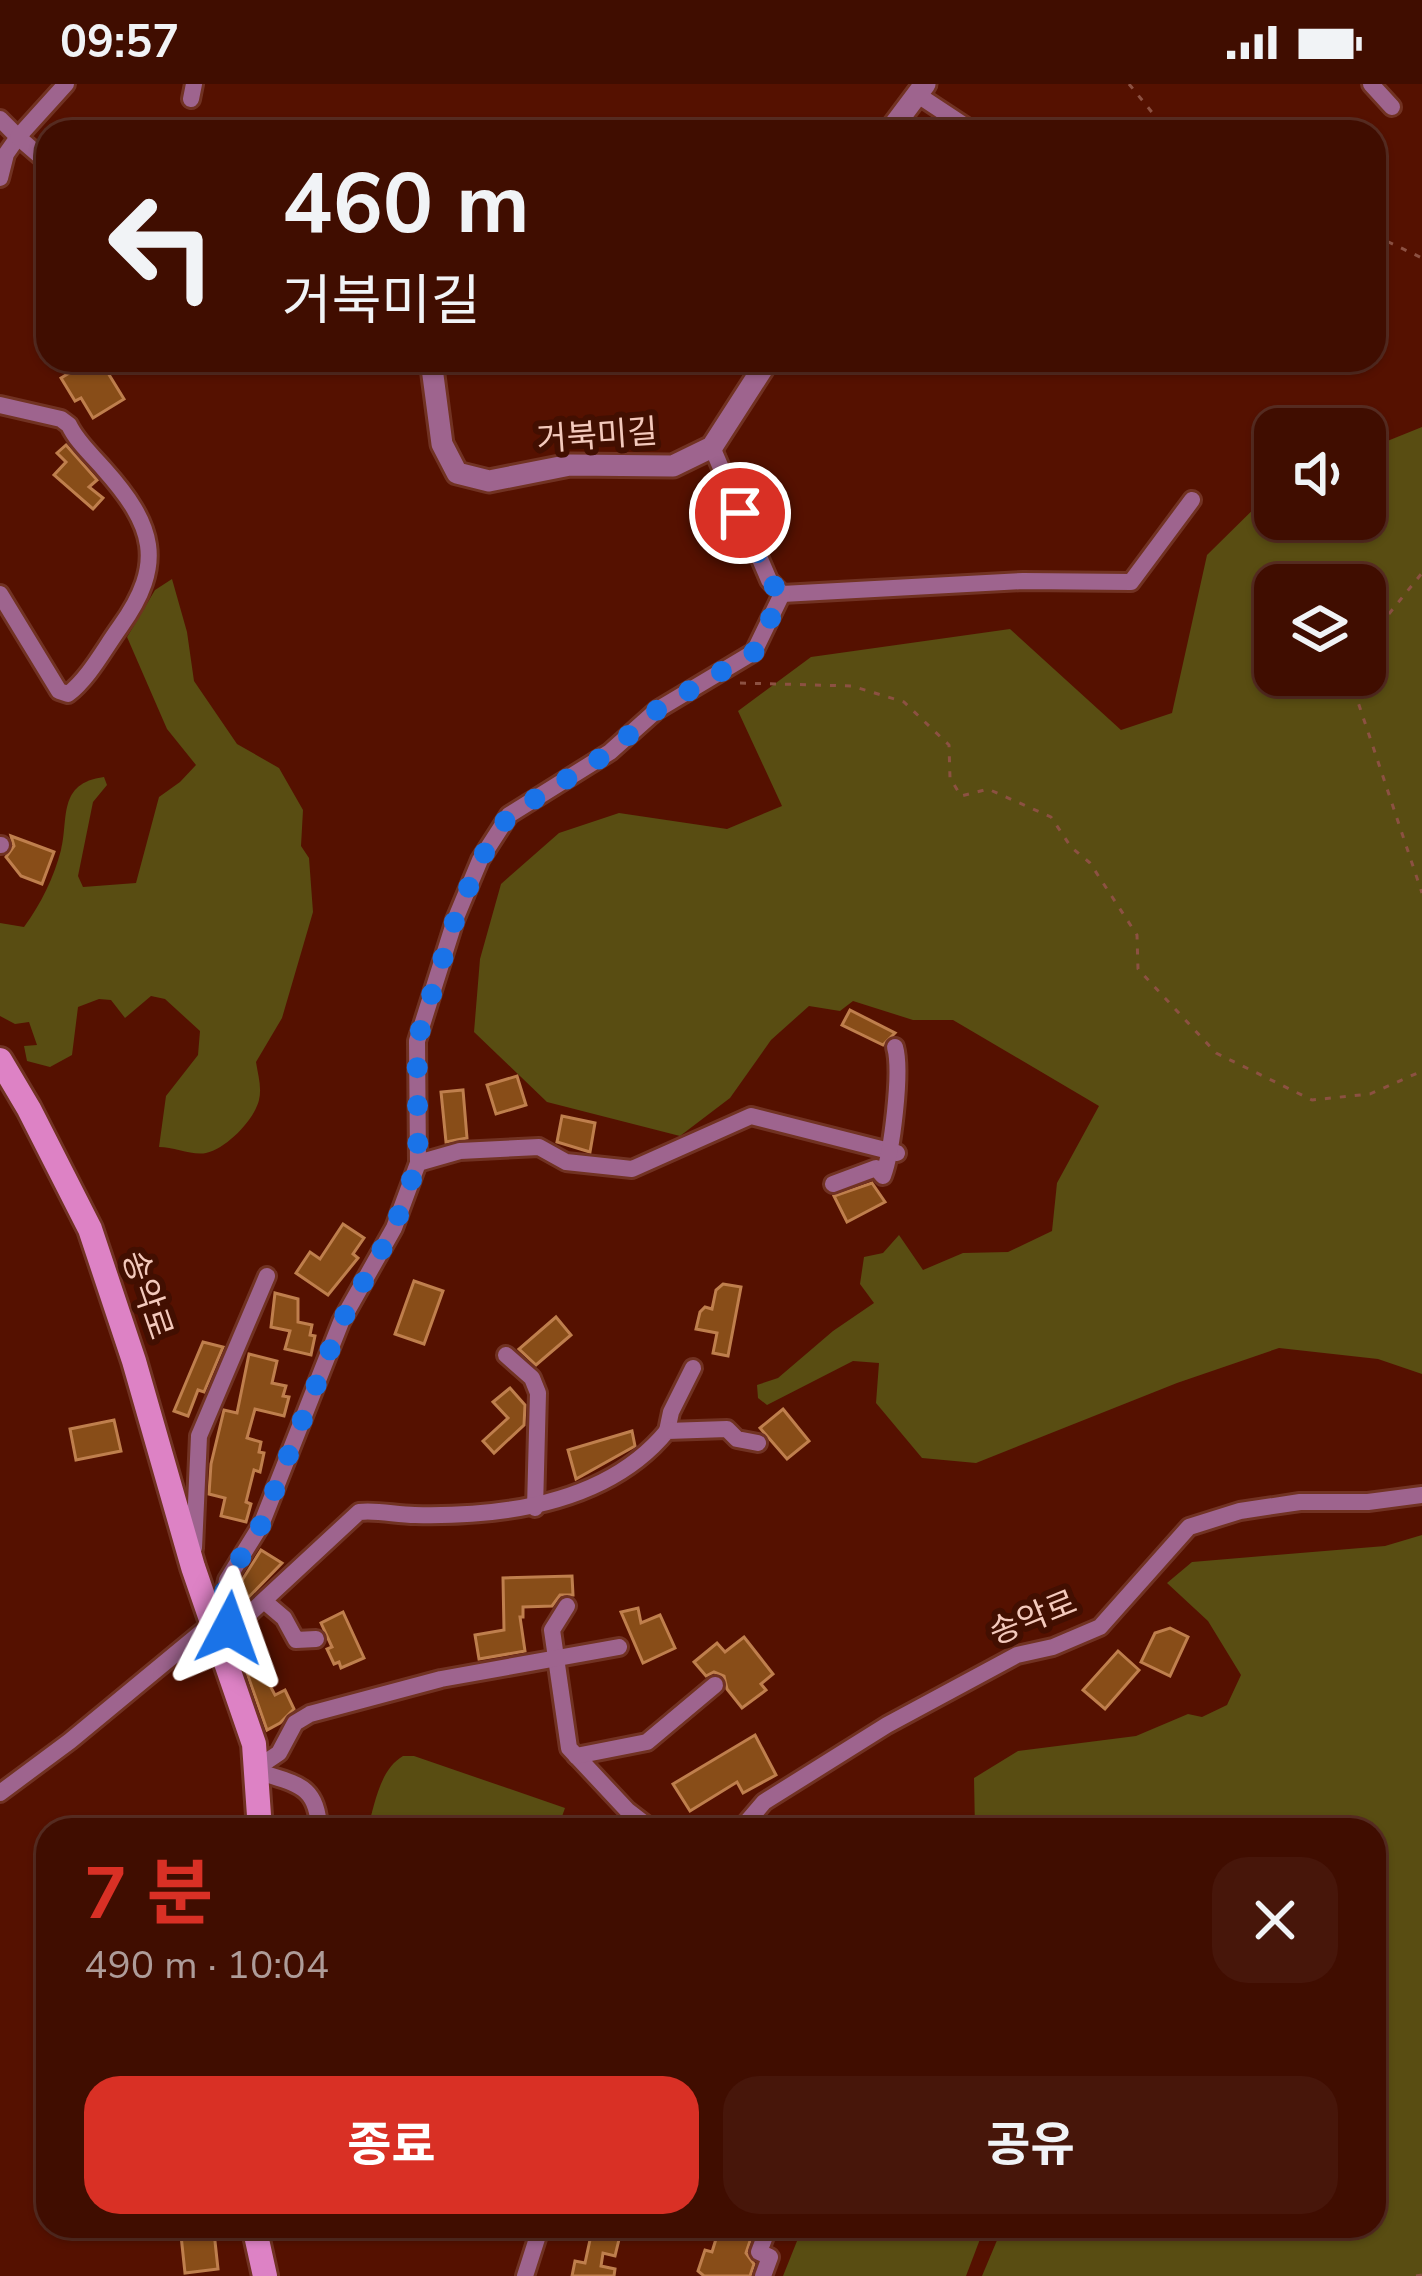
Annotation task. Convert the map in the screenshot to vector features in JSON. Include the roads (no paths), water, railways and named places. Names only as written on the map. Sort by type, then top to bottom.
[{"type":"main road","name":"송악로","points":[[0,1060],[89,1229],[134,1361],[193,1567],[254,1744],[259,1818]]},
{"type":"main road","points":[[0,1075],[73,1211],[216,1633],[247,1818]]},
{"type":"main road","points":[[260,2238],[268,2276]]},
{"type":"street","points":[[0,178],[6,154],[66,84]]},
{"type":"street","points":[[1371,84],[1392,107]]},
{"type":"street","points":[[898,120],[921,89],[958,120]]},
{"type":"street","points":[[0,119],[36,153]]},
{"type":"street","name":"거북미길","points":[[433,372],[442,444],[457,473],[489,482],[570,465],[673,466],[712,447]]},
{"type":"street","points":[[761,372],[712,447],[769,580],[782,595]]},
{"type":"street","points":[[0,405],[65,422],[137,511],[149,535],[148,573],[128,616],[68,694],[59,691],[0,594]]},
{"type":"street","points":[[65,422],[81,411]]},
{"type":"street","points":[[782,595],[1023,581],[1131,582],[1192,500]]},
{"type":"street","points":[[216,1633],[227,1580],[261,1525],[341,1322],[394,1228],[418,1162],[417,1041],[455,920],[480,860],[509,815],[610,752],[657,710],[754,652],[782,595]]},
{"type":"street","points":[[833,1184],[876,1168],[884,1176],[894,1152],[895,1047]]},
{"type":"street","points":[[418,1162],[460,1151],[539,1147],[566,1162],[632,1169],[751,1116],[894,1152]]},
{"type":"street","name":"송악로","points":[[193,1567],[199,1436],[268,1276]]},
{"type":"street","points":[[506,1355],[532,1378],[538,1393],[535,1508]]},
{"type":"street","points":[[0,1793],[264,1601],[359,1512],[412,1516],[535,1508],[605,1479],[648,1454],[667,1431],[670,1412],[693,1368]]},
{"type":"street","points":[[667,1431],[727,1430],[737,1439],[758,1443]]},
{"type":"street","name":"송악로","points":[[750,1818],[764,1802],[887,1725],[1017,1655],[1054,1648],[1100,1627],[1189,1527],[1240,1511],[1300,1502],[1368,1502],[1422,1495]]},
{"type":"street","points":[[264,1601],[284,1618],[296,1640],[316,1639]]},
{"type":"street","points":[[567,1606],[553,1630],[569,1748],[637,1818]]},
{"type":"street","points":[[254,1770],[280,1753],[295,1723],[310,1714],[441,1679],[620,1647]]},
{"type":"street","points":[[576,1756],[647,1742],[715,1685]]},
{"type":"street","points":[[254,1770],[308,1790],[319,1805],[319,1818]]},
{"type":"street","points":[[525,2276],[537,2238]]},
{"type":"street","points":[[763,2276],[770,2257],[759,2252],[764,2238]]}]
